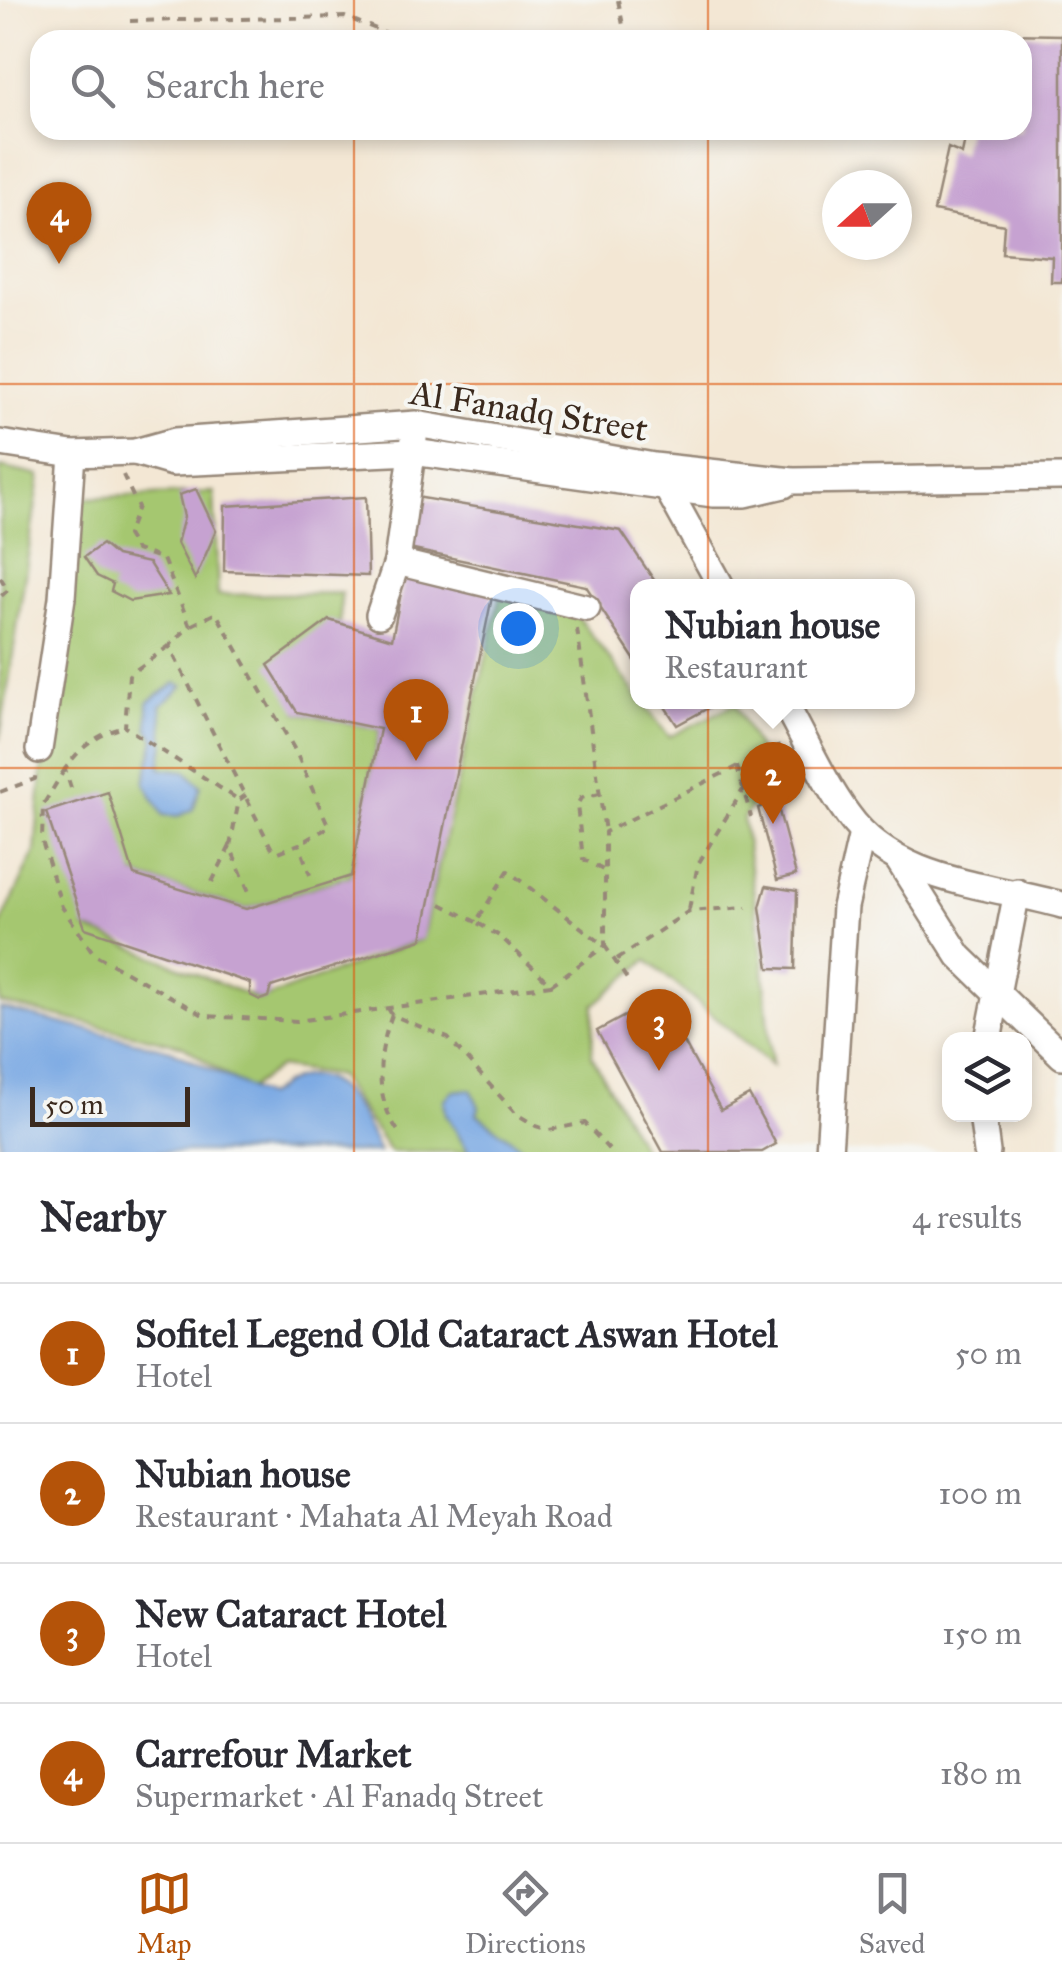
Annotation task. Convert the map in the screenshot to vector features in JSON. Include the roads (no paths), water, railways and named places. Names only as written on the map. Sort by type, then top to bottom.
[{"type":"street","points":[[379,615],[397,562],[416,424]]},
{"type":"street","name":"Al Fanadq Street","points":[[0,442],[72,454],[124,452],[176,440],[416,424],[654,466],[793,482],[1062,477]]},
{"type":"street","name":"Al Fanadq Street","points":[[124,452],[173,463],[414,452],[668,490],[745,494],[793,482]]},
{"type":"street","points":[[39,750],[62,598],[72,454]]},
{"type":"street","points":[[654,466],[717,579]]},
{"type":"street","points":[[397,562],[580,606]]},
{"type":"street","points":[[788,709],[862,833],[900,861],[943,876],[1062,904]]},
{"type":"street","points":[[829,1152],[845,906],[862,833]]},
{"type":"street","points":[[900,861],[938,928],[995,993],[1034,1024],[1062,1056]]},
{"type":"street","points":[[989,1032],[1017,892]]},
{"type":"street","points":[[983,1122],[986,1152]]},
{"type":"water","points":[[176,683],[183,686],[161,706],[164,744],[160,768],[186,771],[201,786],[193,809],[179,816],[163,815],[145,783],[155,738],[148,728],[148,702]]},
{"type":"water","points":[[0,1008],[171,1050],[266,1096],[285,1083],[319,1077],[333,1083],[356,1107],[379,1152],[0,1152]]},
{"type":"water","points":[[471,1089],[479,1107],[477,1114],[528,1152],[469,1152],[446,1114],[444,1100],[453,1091]]},
{"type":"place","name":"Carrefour Market","points":[[59,264]]},
{"type":"place","name":"Sofitel Legend Old Cataract Aswan Hotel","points":[[416,761]]},
{"type":"place","name":"Nubian house","points":[[773,824]]},
{"type":"place","name":"New Cataract Hotel","points":[[659,1071]]}]
